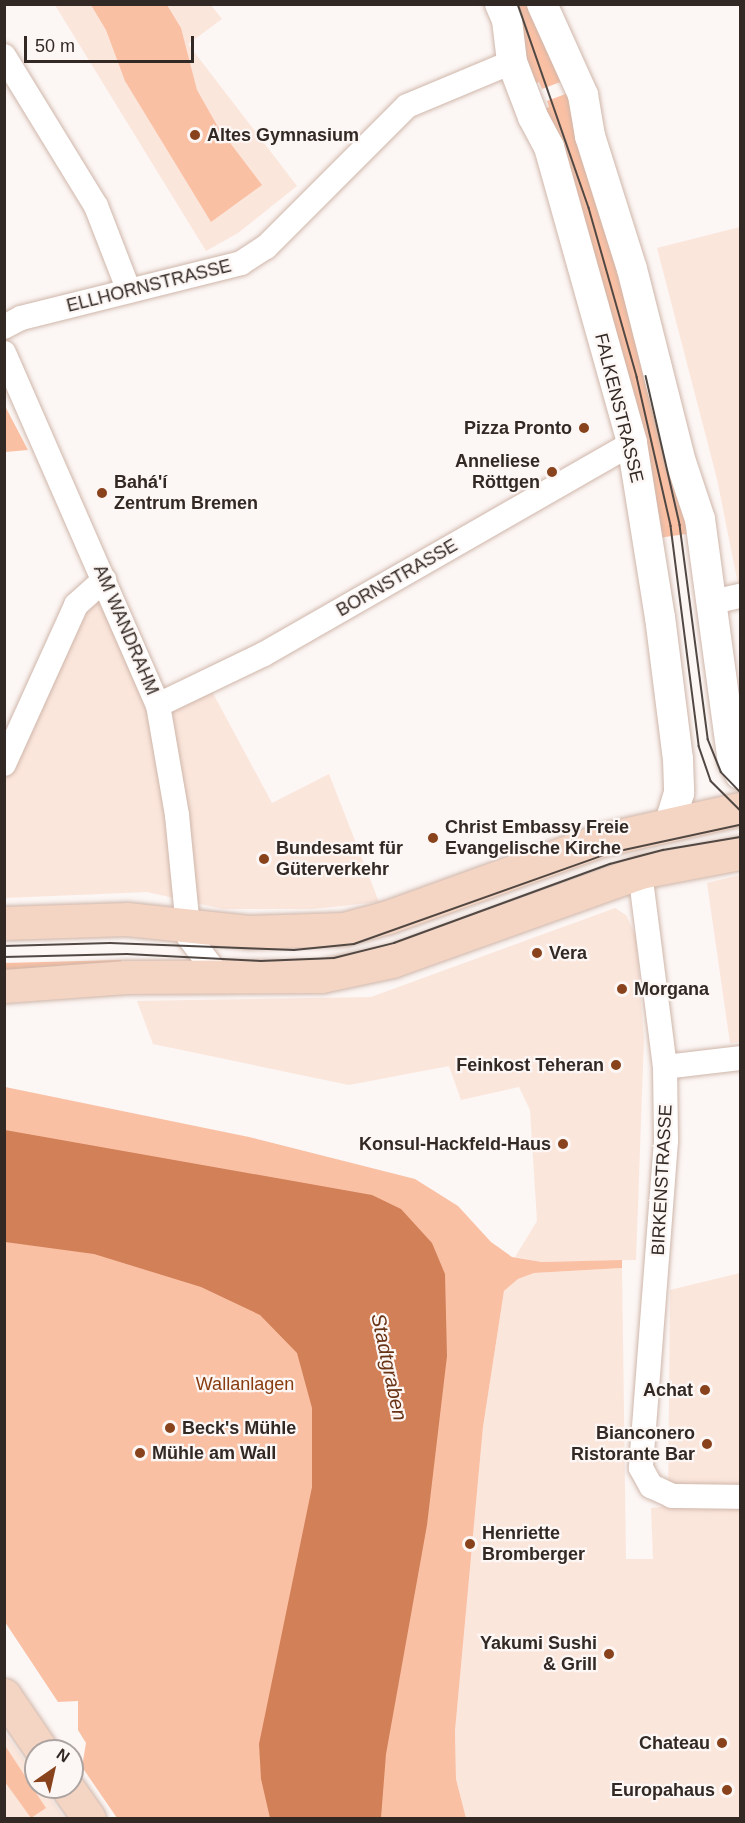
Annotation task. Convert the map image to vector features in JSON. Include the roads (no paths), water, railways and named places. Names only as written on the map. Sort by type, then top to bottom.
[{"type":"main road","points":[[4,922],[127,919],[248,932],[344,929],[388,917],[601,840],[741,809]]},
{"type":"main road","points":[[4,986],[127,977],[321,976],[392,960],[640,872],[741,853]]},
{"type":"main road","points":[[4,1695],[34,1739]]},
{"type":"main road","points":[[76,1799],[89,1818]]},
{"type":"street","name":"FALKENSTRASSE","points":[[500,4],[507,20],[513,62],[533,117],[549,147],[632,443],[660,617],[678,759],[679,793],[670,823]]},
{"type":"street","points":[[542,4],[583,95],[590,136],[632,269],[681,462],[727,599],[733,762],[741,774]]},
{"type":"street","points":[[4,56],[96,207],[129,291]]},
{"type":"street","name":"ELLHORNSTRASSE","points":[[4,327],[21,318],[241,263],[266,247],[407,106],[513,62]]},
{"type":"street","name":"AM WANDRAHM","points":[[4,353],[158,705],[177,814],[187,924],[196,950],[219,977]]},
{"type":"street","name":"BORNSTRASSE","points":[[158,705],[264,654],[632,443]]},
{"type":"street","points":[[4,764],[76,605],[104,580]]},
{"type":"street","name":"BIRKENSTRASSE","points":[[640,872],[665,1067],[666,1141],[641,1468],[651,1486],[672,1496],[741,1497]]},
{"type":"street","points":[[665,1067],[741,1058]]},
{"type":"water","name":"Stadtgraben","points":[[5,1130],[372,1195],[401,1209],[432,1243],[445,1274],[447,1356],[427,1525],[386,1754],[381,1818],[270,1818],[261,1779],[259,1744],[312,1487],[312,1408],[297,1353],[260,1315],[201,1287],[94,1254],[5,1242]]},
{"type":"tram line","points":[[518,4],[589,208],[637,377],[671,526],[699,746],[711,781],[740,810]]},
{"type":"tram line","points":[[646,376],[680,525],[708,739],[721,772],[740,792]]},
{"type":"tram line","points":[[4,946],[110,943],[294,950],[354,944],[610,853],[740,825]]},
{"type":"tram line","points":[[4,957],[127,954],[261,961],[334,958],[394,943],[610,864],[663,850],[740,837]]},
{"type":"place","name":"Altes Gymnasium","points":[[195,135]]},
{"type":"place","name":"Pizza Pronto","points":[[584,428]]},
{"type":"place","name":"Anneliese Röttgen","points":[[552,472]]},
{"type":"place","name":"Bahá'í Zentrum Bremen","points":[[102,493]]},
{"type":"place","name":"Christ Embassy Freie Evangelische Kirche","points":[[433,838]]},
{"type":"place","name":"Bundesamt für Güterverkehr","points":[[264,859]]},
{"type":"place","name":"Vera","points":[[537,953]]},
{"type":"place","name":"Morgana","points":[[622,989]]},
{"type":"place","name":"Feinkost Teheran","points":[[616,1065]]},
{"type":"place","name":"Konsul-Hackfeld-Haus","points":[[563,1144]]},
{"type":"place","name":"Achat","points":[[705,1390]]},
{"type":"place","name":"Beck's Mühle","points":[[170,1428]]},
{"type":"place","name":"Bianconero Ristorante Bar","points":[[707,1444]]},
{"type":"place","name":"Mühle am Wall","points":[[140,1453]]},
{"type":"place","name":"Henriette Bromberger","points":[[470,1544]]},
{"type":"place","name":"Yakumi Sushi & Grill","points":[[609,1654]]},
{"type":"place","name":"Chateau","points":[[722,1743]]},
{"type":"place","name":"Europahaus","points":[[727,1790]]},
{"type":"park label","name":"Wallanlagen","points":[[245,1384]]}]
